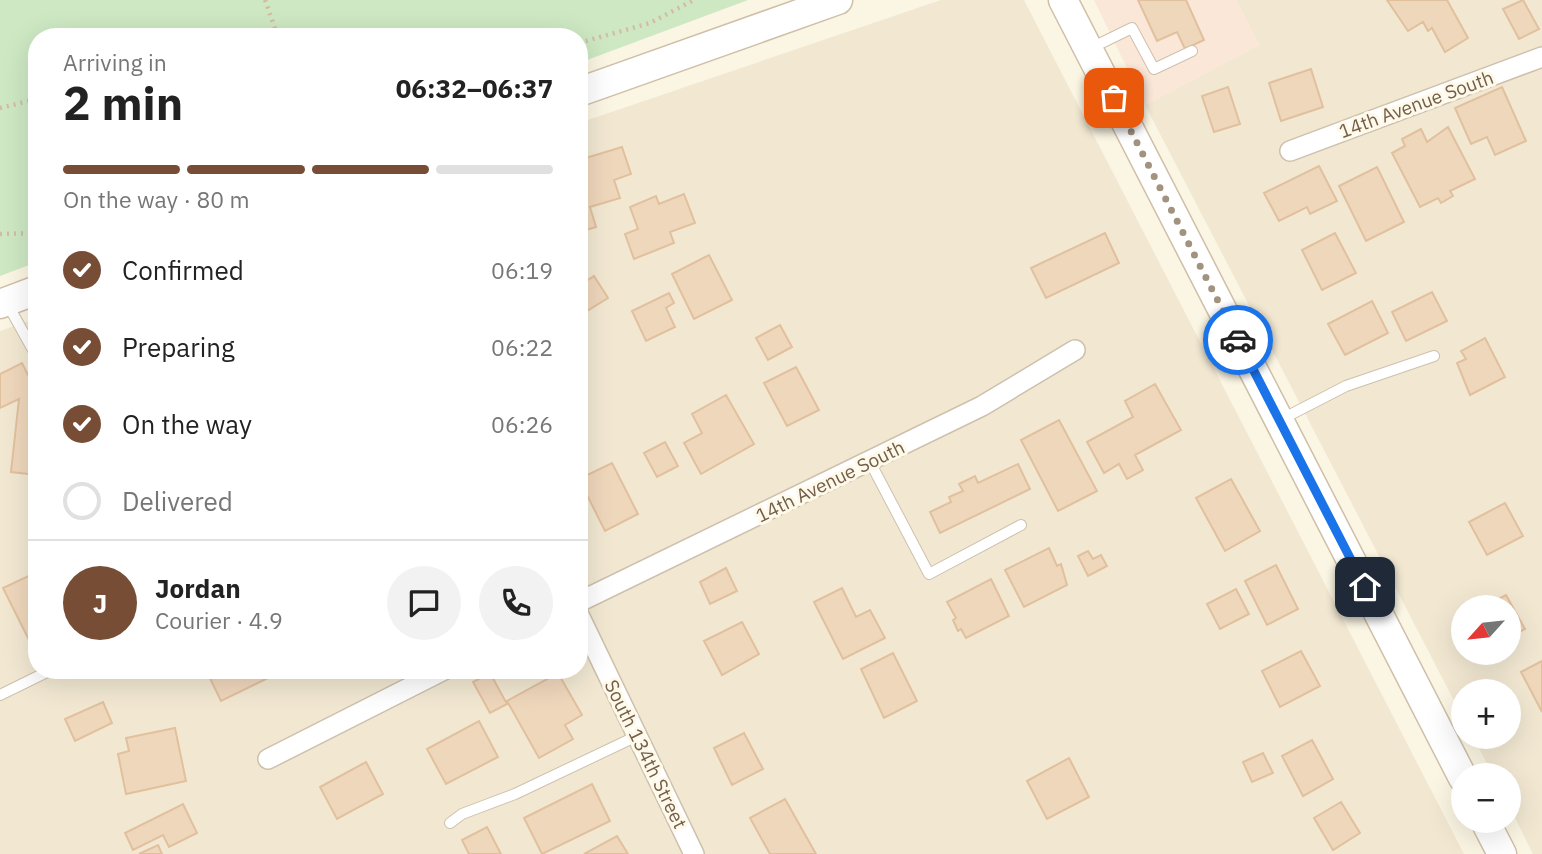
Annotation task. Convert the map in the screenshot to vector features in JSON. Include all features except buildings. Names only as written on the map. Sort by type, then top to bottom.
[{"type":"street","points":[[588,89],[838,0]]},
{"type":"street","points":[[1063,0],[1455,763]]},
{"type":"street","name":"14th Avenue South","points":[[1290,151],[1542,57]]},
{"type":"street","points":[[3,302],[28,293]]},
{"type":"street","name":"14th Avenue South","points":[[588,598],[982,406],[1075,350]]},
{"type":"street","name":"South 134th Street","points":[[588,634],[694,854]]},
{"type":"street","points":[[268,759],[426,679]]},
{"type":"street","points":[[1491,833],[1502,854]]},
{"type":"lane","points":[[1089,49],[1132,27],[1154,69],[1192,51]]},
{"type":"lane","points":[[3,302],[28,342]]},
{"type":"lane","points":[[1279,421],[1346,386],[1434,356]]},
{"type":"lane","points":[[870,462],[929,574],[1021,525]]},
{"type":"lane","points":[[0,695],[33,679]]},
{"type":"lane","points":[[450,823],[463,814],[515,794],[637,736]]},
{"type":"path","points":[[265,0],[275,28]]},
{"type":"path","points":[[588,40],[650,23],[694,0]]},
{"type":"path","points":[[0,108],[28,101]]},
{"type":"path","points":[[0,234],[28,233]]},
{"type":"shaded area","points":[[941,0],[1024,0],[1464,854],[0,854],[0,331],[28,321],[28,679],[588,679],[588,120]]},
{"type":"shaded area","points":[[1094,0],[1236,0],[1259,45],[1145,105]]},
{"type":"shaded area","points":[[1236,0],[1542,0],[1542,854],[1533,854],[1521,830],[1521,763],[1487,763],[1479,749],[1521,749],[1521,679],[1451,679],[1451,695],[1145,105],[1259,45]]},
{"type":"green space","points":[[0,0],[748,0],[588,60],[588,28],[28,28],[28,265],[0,276]]},
{"type":"way so far","points":[[1114,98],[1238,340]]},
{"type":"route","points":[[1238,340],[1365,587]]}]
